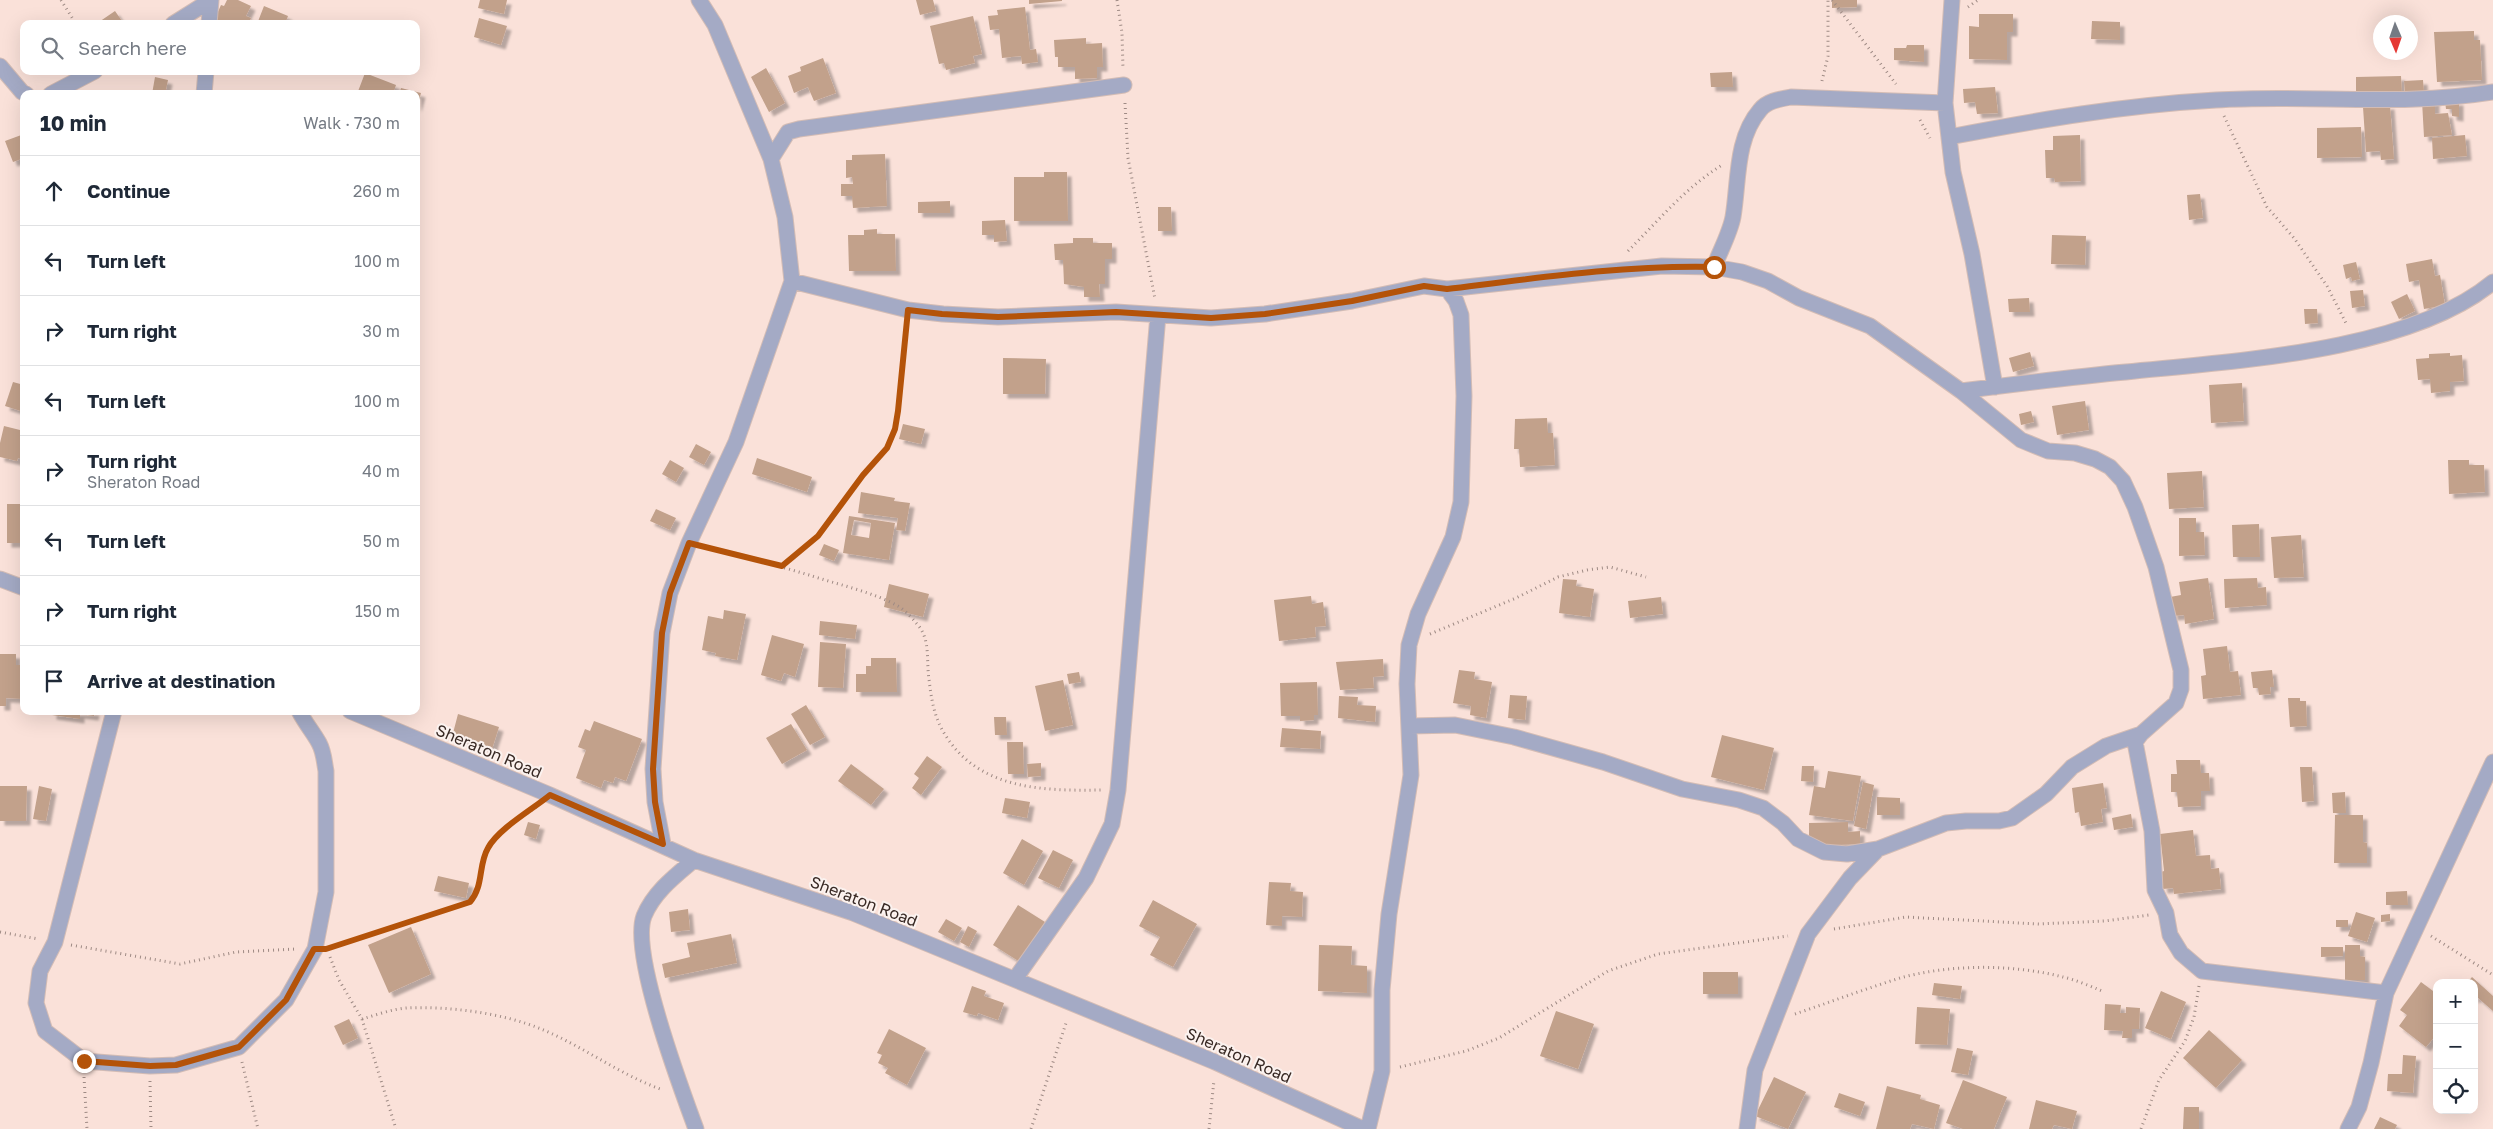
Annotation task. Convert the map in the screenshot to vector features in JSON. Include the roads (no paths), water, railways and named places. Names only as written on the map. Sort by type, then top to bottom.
[{"type":"street","points":[[179,20],[211,0]]},
{"type":"street","points":[[209,20],[211,0]]},
{"type":"street","points":[[663,844],[655,802],[653,769],[662,633],[670,593],[689,543],[736,442],[792,281],[785,217],[771,159],[715,25],[699,0]]},
{"type":"street","points":[[1952,0],[1945,103],[1953,172],[1972,254],[1995,387]]},
{"type":"street","points":[[0,66],[20,90]]},
{"type":"street","points":[[59,90],[88,75]]},
{"type":"street","points":[[204,90],[206,75]]},
{"type":"street","points":[[771,159],[788,132],[800,129],[1124,85]]},
{"type":"street","points":[[1949,137],[2027,122],[2216,100],[2349,100],[2493,92]]},
{"type":"street","points":[[1714,267],[1732,219],[1740,154],[1748,129],[1760,109],[1774,100],[1791,97],[1858,98],[1911,104],[1945,103]]},
{"type":"street","points":[[792,281],[908,310],[942,314],[998,317],[1116,312],[1211,318],[1265,314],[1352,301],[1424,286],[1447,289],[1609,270],[1662,266],[1714,267],[1742,272],[1768,281],[1799,298],[1870,326],[1960,391],[2021,440],[2048,451],[2075,453],[2095,458],[2110,467],[2123,481],[2135,507],[2156,567],[2181,670],[2181,689],[2176,702],[2141,734],[2136,742],[2135,750],[2151,823],[2155,890],[2166,913],[2170,935],[2181,953],[2202,971],[2386,992]]},
{"type":"street","points":[[1960,391],[2209,364],[2356,341],[2441,314],[2480,293],[2493,282]]},
{"type":"street","points":[[1368,1129],[1382,1071],[1382,990],[1389,914],[1410,775],[1410,726],[1407,684],[1409,644],[1418,614],[1453,536],[1461,502],[1464,396],[1461,315],[1456,302],[1447,289]]},
{"type":"street","points":[[1015,979],[1086,878],[1112,824],[1118,790],[1158,315]]},
{"type":"street","points":[[0,579],[20,586]]},
{"type":"street","points":[[113,715],[55,942],[40,971],[36,1003],[45,1030],[84,1061],[150,1066],[176,1065],[239,1047],[286,1000],[314,949],[326,892],[326,771],[323,752],[319,742],[301,715]]},
{"type":"street","name":"Sheraton Road","points":[[360,715],[550,795],[663,844],[694,860],[853,913],[1215,1062],[1363,1129]]},
{"type":"street","points":[[1410,726],[1455,725],[1514,737],[1603,762],[1682,789],[1739,800],[1763,808],[1783,823],[1798,839],[1824,852],[1846,854],[1878,848],[1946,824],[2012,818],[2046,794],[2072,767],[2106,746],[2141,734]]},
{"type":"street","points":[[2348,1129],[2359,1107],[2386,992],[2418,927],[2493,762]]},
{"type":"street","points":[[1747,1129],[1755,1070],[1808,934],[1850,878],[1878,848]]},
{"type":"street","points":[[694,860],[659,891],[644,917],[641,951],[660,1024],[696,1129]]}]
